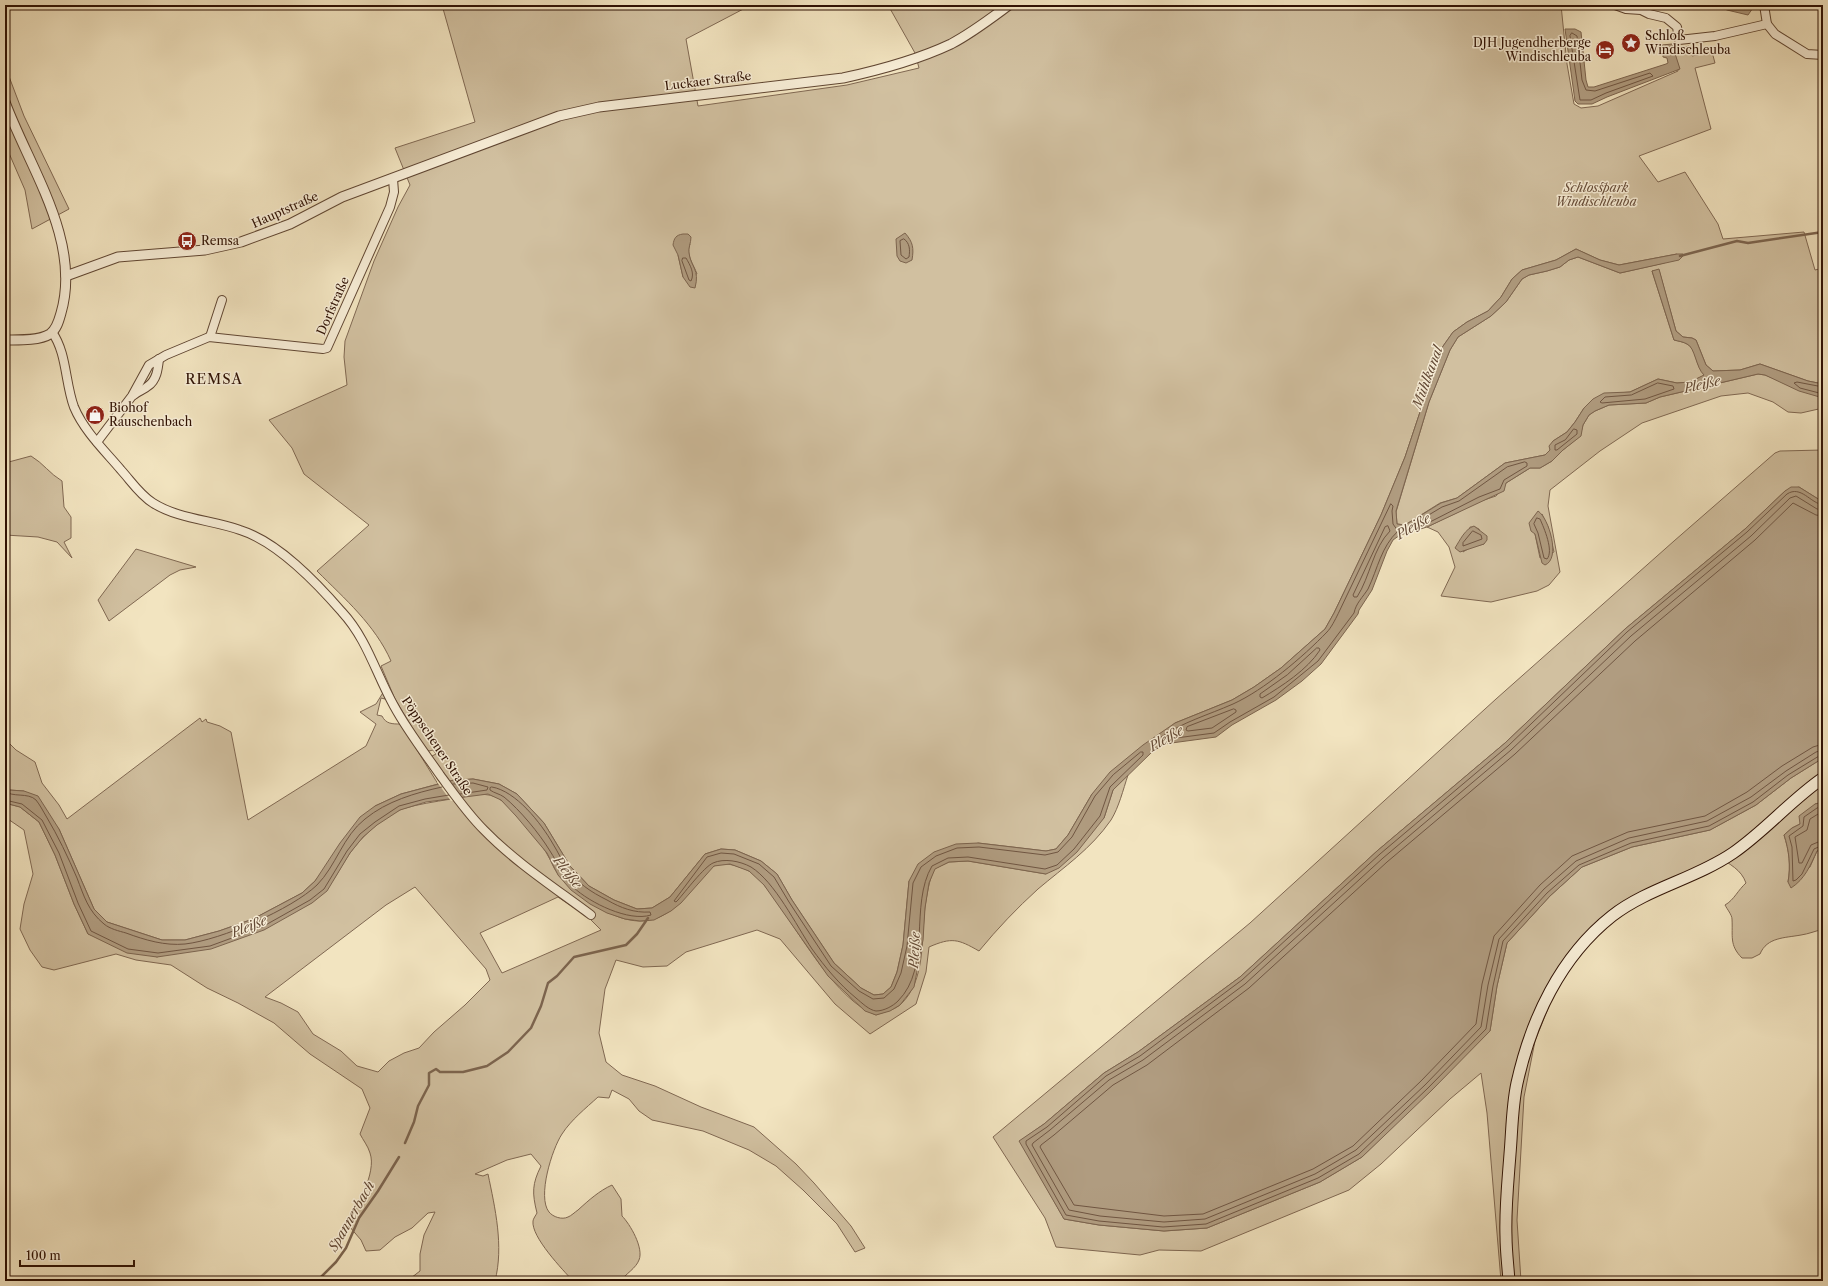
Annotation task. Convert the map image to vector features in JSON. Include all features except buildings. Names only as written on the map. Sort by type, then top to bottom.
[{"type":"main road","points":[[1509,1281],[1506,1206],[1517,1083],[1537,1021],[1548,993],[1562,969],[1580,947],[1612,916],[1644,897],[1711,867],[1733,853],[1773,822],[1823,778]]},
{"type":"street","name":"Luckaer Straße","points":[[404,174],[559,116],[599,107],[843,78],[877,70],[905,62],[951,44],[982,25],[1009,5]]},
{"type":"street","points":[[1615,5],[1626,9],[1641,10],[1649,14],[1666,18],[1677,27],[1679,40],[1715,36],[1767,24]]},
{"type":"street","points":[[1764,5],[1767,24],[1775,34],[1807,54],[1823,55]]},
{"type":"street","points":[[5,102],[13,124],[40,180],[57,222],[66,276],[65,300],[58,325],[52,332],[39,338],[5,340]]},
{"type":"street","name":"Hauptstraße","points":[[66,276],[118,257],[205,250],[241,242],[290,224],[342,197],[404,174]]},
{"type":"street","name":"Dorfstraße","points":[[97,442],[132,396],[149,365],[159,359],[210,337],[323,350],[327,348],[390,207],[394,192],[393,179]]},
{"type":"street","points":[[210,337],[222,300]]},
{"type":"street","name":"Pöppschener Straße","points":[[52,332],[60,345],[66,380],[75,408],[84,425],[138,490],[152,503],[169,511],[253,534],[308,576],[344,613],[363,639],[394,706],[463,808],[484,831],[520,861],[591,915]]},
{"type":"street","name":"Dorfstraße","points":[[132,396],[148,386],[155,379],[159,359]]},
{"type":"green space","name":"Schlosspark Windischleuba","points":[[442,5],[751,5],[686,39],[698,106],[847,85],[919,68],[915,53],[888,5],[1561,5],[1567,64],[1574,104],[1581,108],[1598,106],[1678,71],[1673,50],[1689,46],[1692,56],[1712,52],[1715,63],[1695,68],[1711,129],[1639,156],[1658,182],[1685,172],[1718,224],[1723,239],[1804,232],[1815,270],[1823,268],[1823,384],[1808,381],[1760,364],[1740,370],[1713,371],[1706,365],[1696,340],[1683,337],[1676,331],[1659,270],[1652,271],[1674,340],[1690,346],[1693,350],[1699,368],[1705,375],[1690,382],[1677,383],[1658,379],[1630,392],[1618,393],[1584,408],[1567,432],[1553,441],[1550,450],[1545,455],[1505,463],[1457,498],[1440,503],[1405,525],[1397,524],[1396,512],[1429,402],[1450,350],[1458,337],[1491,316],[1506,302],[1522,279],[1529,275],[1560,267],[1569,260],[1578,257],[1620,273],[1664,263],[1678,255],[1619,265],[1600,260],[1576,249],[1556,260],[1522,270],[1512,279],[1501,297],[1488,311],[1467,322],[1453,332],[1441,349],[1405,457],[1381,515],[1325,629],[1281,668],[1254,687],[1232,700],[1175,723],[1092,794],[1068,835],[1056,849],[1046,851],[978,843],[909,881],[903,945],[897,972],[891,987],[883,994],[874,995],[861,988],[834,963],[792,900],[777,874],[761,861],[735,850],[721,849],[705,854],[670,897],[652,908],[637,909],[614,900],[589,886],[570,866],[544,823],[517,794],[499,784],[473,779],[449,781],[432,759],[432,756],[436,754],[433,750],[429,751],[425,749],[395,699],[381,666],[391,661],[377,636],[348,602],[317,571],[369,525],[304,474],[292,448],[269,420],[347,385],[344,357],[345,341],[374,261],[398,207],[410,185],[395,148],[475,122]],"holes":[[[690,244],[689,256],[697,274],[683,277],[678,255]]]},
{"type":"green space","points":[[874,5],[888,5],[876,9]]},
{"type":"green space","points":[[5,66],[24,116],[69,209],[32,229],[25,190],[5,144]]},
{"type":"green space","points":[[1758,374],[1765,375],[1823,398],[1823,408],[1801,413],[1788,412],[1773,402],[1748,393],[1721,396],[1642,423],[1600,451],[1550,490],[1548,506],[1560,572],[1549,585],[1537,591],[1491,602],[1441,596],[1455,567],[1449,547],[1438,532],[1427,527],[1481,501],[1496,496],[1506,483],[1530,468],[1540,468],[1552,461],[1580,436],[1583,425],[1589,415],[1595,411],[1609,405],[1646,403],[1660,397]],"holes":[[[1542,514],[1548,527],[1554,552],[1540,558],[1535,534]],[[1470,527],[1479,529],[1484,544],[1471,547],[1463,552]]]},
{"type":"green space","points":[[1823,450],[1823,502],[1799,487],[1785,491],[1745,529],[1625,629],[1505,743],[1377,851],[1240,977],[1138,1052],[1104,1073],[1044,1124],[1020,1141],[1064,1219],[1099,1225],[1164,1231],[1207,1228],[1320,1182],[1362,1157],[1490,1031],[1497,986],[1507,943],[1550,896],[1582,867],[1632,847],[1710,830],[1756,805],[1791,778],[1823,758],[1823,802],[1815,804],[1800,824],[1792,828],[1784,835],[1789,858],[1788,882],[1810,867],[1817,851],[1823,848],[1823,929],[1804,935],[1777,939],[1767,944],[1760,954],[1752,958],[1742,958],[1733,944],[1732,917],[1725,905],[1746,883],[1738,871],[1718,856],[1606,915],[1555,991],[1535,1041],[1524,1097],[1517,1220],[1521,1281],[1501,1281],[1487,1113],[1481,1073],[1450,1099],[1381,1164],[1349,1190],[1201,1251],[1159,1250],[1140,1255],[1056,1247],[1045,1218],[993,1137],[1250,923],[1496,699],[1775,453],[1780,451]]},
{"type":"green space","points":[[31,456],[62,481],[64,507],[71,517],[71,538],[64,542],[72,558],[57,542],[38,537],[5,535],[5,463]]},
{"type":"green space","points":[[136,549],[196,567],[180,570],[170,575],[109,621],[98,600]]},
{"type":"green space","points":[[384,691],[386,695],[385,699],[381,698],[377,715],[382,716],[385,721],[390,723],[401,724],[438,784],[401,794],[375,806],[315,881],[302,893],[253,919],[219,931],[185,940],[162,940],[107,922],[94,909],[59,829],[24,791],[9,790],[5,785],[5,739],[16,750],[35,762],[42,783],[59,805],[67,819],[200,718],[202,722],[206,719],[207,722],[220,726],[231,732],[248,820],[366,746],[376,724],[360,712],[376,704]]},
{"type":"green space","points":[[1128,775],[1114,815],[1095,840],[1022,904],[979,951],[966,944],[955,941],[944,942],[929,947],[926,972],[916,1004],[870,1034],[835,1004],[780,939],[757,930],[686,952],[667,966],[643,967],[616,960],[605,989],[599,1033],[606,1062],[622,1075],[655,1086],[701,1107],[754,1127],[796,1164],[814,1183],[851,1226],[865,1248],[855,1252],[837,1224],[803,1190],[776,1166],[749,1150],[703,1131],[652,1120],[639,1111],[629,1099],[612,1090],[609,1098],[598,1097],[574,1119],[562,1134],[550,1161],[545,1185],[545,1196],[546,1205],[549,1212],[558,1218],[566,1218],[572,1215],[598,1193],[612,1185],[621,1199],[622,1216],[632,1230],[640,1249],[638,1263],[620,1281],[573,1281],[542,1244],[537,1236],[533,1221],[537,1213],[534,1200],[534,1184],[541,1166],[531,1154],[507,1160],[475,1174],[483,1176],[488,1174],[493,1200],[499,1241],[498,1268],[495,1281],[407,1281],[420,1271],[420,1254],[424,1235],[435,1212],[428,1213],[412,1228],[395,1237],[380,1250],[366,1251],[361,1240],[349,1226],[365,1190],[371,1170],[370,1153],[360,1134],[370,1108],[362,1089],[310,1054],[274,1023],[207,988],[171,965],[136,960],[116,954],[54,970],[42,967],[30,950],[20,929],[24,904],[33,874],[24,830],[5,817],[5,803],[20,807],[39,822],[55,855],[74,904],[88,934],[157,957],[300,909],[310,903],[330,885],[360,840],[373,828],[395,812],[426,803],[474,795],[491,795],[502,801],[524,823],[543,848],[558,874],[562,878],[597,905],[621,918],[639,921],[650,920],[668,913],[683,900],[714,866],[726,864],[747,870],[766,888],[833,981],[847,996],[861,1007],[876,1015],[901,1004],[915,983],[921,958],[925,907],[929,883],[934,869],[949,862],[968,861],[1046,874],[1104,818],[1113,790]],"holes":[[[415,887],[486,969],[490,980],[419,1048],[404,1053],[389,1061],[378,1072],[357,1066],[341,1051],[313,1034],[298,1012],[265,997],[386,905]],[[558,897],[588,917],[601,930],[502,973],[480,933]]]},
{"type":"water","points":[[1725,5],[1755,5],[1748,15],[1727,10],[1725,9]]},
{"type":"water","points":[[1565,29],[1575,29],[1581,32],[1588,87],[1594,87],[1668,63],[1667,58],[1663,57],[1662,45],[1672,44],[1680,69],[1592,104],[1578,104],[1575,101]]},
{"type":"water","points":[[905,233],[910,239],[913,249],[912,260],[906,263],[900,261],[897,256],[896,239]]},
{"type":"water","points":[[683,234],[688,234],[691,237],[689,251],[696,273],[695,288],[690,287],[683,277],[678,255],[673,245],[676,237]]},
{"type":"water","name":"Pleiße","points":[[1576,249],[1600,260],[1619,265],[1677,254],[1683,254],[1683,256],[1679,260],[1620,273],[1578,257],[1569,260],[1560,267],[1529,275],[1522,279],[1506,302],[1491,316],[1458,337],[1450,350],[1429,402],[1396,511],[1397,524],[1405,525],[1441,503],[1457,498],[1505,463],[1545,455],[1550,450],[1549,446],[1553,441],[1567,432],[1584,408],[1593,399],[1604,393],[1630,392],[1658,379],[1677,383],[1690,382],[1704,375],[1699,368],[1690,346],[1674,340],[1652,271],[1659,269],[1676,331],[1683,337],[1696,340],[1706,365],[1713,371],[1740,370],[1760,364],[1808,381],[1823,384],[1823,398],[1799,391],[1765,375],[1758,374],[1660,397],[1646,403],[1609,405],[1589,415],[1583,425],[1581,436],[1552,461],[1540,468],[1530,468],[1506,483],[1504,491],[1427,527],[1400,535],[1393,540],[1387,551],[1372,590],[1358,614],[1321,664],[1302,681],[1276,700],[1232,725],[1216,737],[1164,744],[1151,753],[1113,790],[1104,818],[1077,852],[1059,868],[1046,874],[968,861],[949,862],[935,869],[929,883],[925,908],[923,940],[914,987],[900,1005],[890,1011],[876,1015],[865,1011],[828,976],[764,885],[749,871],[730,864],[714,866],[681,903],[671,911],[654,920],[640,921],[625,919],[607,913],[590,904],[571,890],[558,875],[547,853],[516,816],[501,800],[488,794],[426,802],[400,810],[377,825],[363,837],[350,853],[327,891],[312,903],[264,930],[211,949],[157,957],[127,953],[88,934],[74,904],[55,855],[39,822],[20,807],[5,803],[5,785],[9,790],[24,791],[38,796],[59,829],[94,909],[107,922],[162,940],[185,940],[219,931],[253,919],[302,893],[315,881],[340,843],[360,817],[375,806],[401,794],[454,780],[473,779],[499,784],[517,794],[544,823],[570,866],[589,886],[614,900],[637,909],[652,908],[670,897],[705,854],[721,849],[735,850],[761,861],[777,874],[792,900],[834,963],[861,988],[874,995],[883,994],[891,987],[897,972],[903,945],[909,881],[918,864],[934,852],[956,844],[978,843],[1046,851],[1056,849],[1068,835],[1092,794],[1110,772],[1143,745],[1175,723],[1232,700],[1254,687],[1281,668],[1325,629],[1381,515],[1405,457],[1441,349],[1453,332],[1467,322],[1488,311],[1501,297],[1512,279],[1522,270],[1556,260]]},
{"type":"water","points":[[1791,487],[1799,487],[1823,502],[1823,758],[1791,778],[1756,805],[1710,830],[1632,847],[1582,867],[1550,896],[1507,943],[1497,986],[1490,1031],[1431,1091],[1362,1157],[1320,1182],[1207,1228],[1164,1231],[1099,1225],[1064,1219],[1019,1141],[1044,1124],[1104,1073],[1138,1052],[1240,977],[1377,851],[1505,743],[1625,629],[1745,529]]},
{"type":"water","points":[[1538,511],[1546,522],[1552,538],[1552,555],[1550,561],[1545,565],[1542,563],[1535,534],[1531,531],[1529,523]]},
{"type":"water","points":[[1474,526],[1487,536],[1487,540],[1484,544],[1460,552],[1455,548],[1465,532]]},
{"type":"water","points":[[1823,802],[1823,848],[1817,851],[1804,876],[1791,888],[1788,882],[1789,858],[1784,835],[1792,828],[1800,824],[1799,816],[1815,804]]},
{"type":"pier","points":[[447,779],[462,799],[451,801],[437,782]]},
{"type":"waterway","name":"Mühlkanal","points":[[1680,256],[1737,241],[1748,243],[1823,232]]},
{"type":"waterway","name":"Spannerbach","points":[[405,1143],[414,1122],[418,1106],[429,1085],[429,1073],[436,1069],[440,1072],[463,1072],[487,1066],[508,1052],[531,1028],[541,1006],[548,983],[557,976],[574,957],[626,945],[637,934],[648,918]]},
{"type":"waterway","name":"Spannerbach","points":[[317,1281],[336,1262],[346,1248],[359,1218],[399,1157]]},
{"type":"place","name":"Schloß Windischleuba","points":[[1631,43]]},
{"type":"place","name":"DJH Jugendherberge Windischleuba","points":[[1605,50]]},
{"type":"place","name":"Remsa","points":[[187,241]]},
{"type":"place","name":"Biohof Rauschenbach","points":[[95,415]]},
{"type":"district","name":"REMSA","points":[[214,379]]}]
